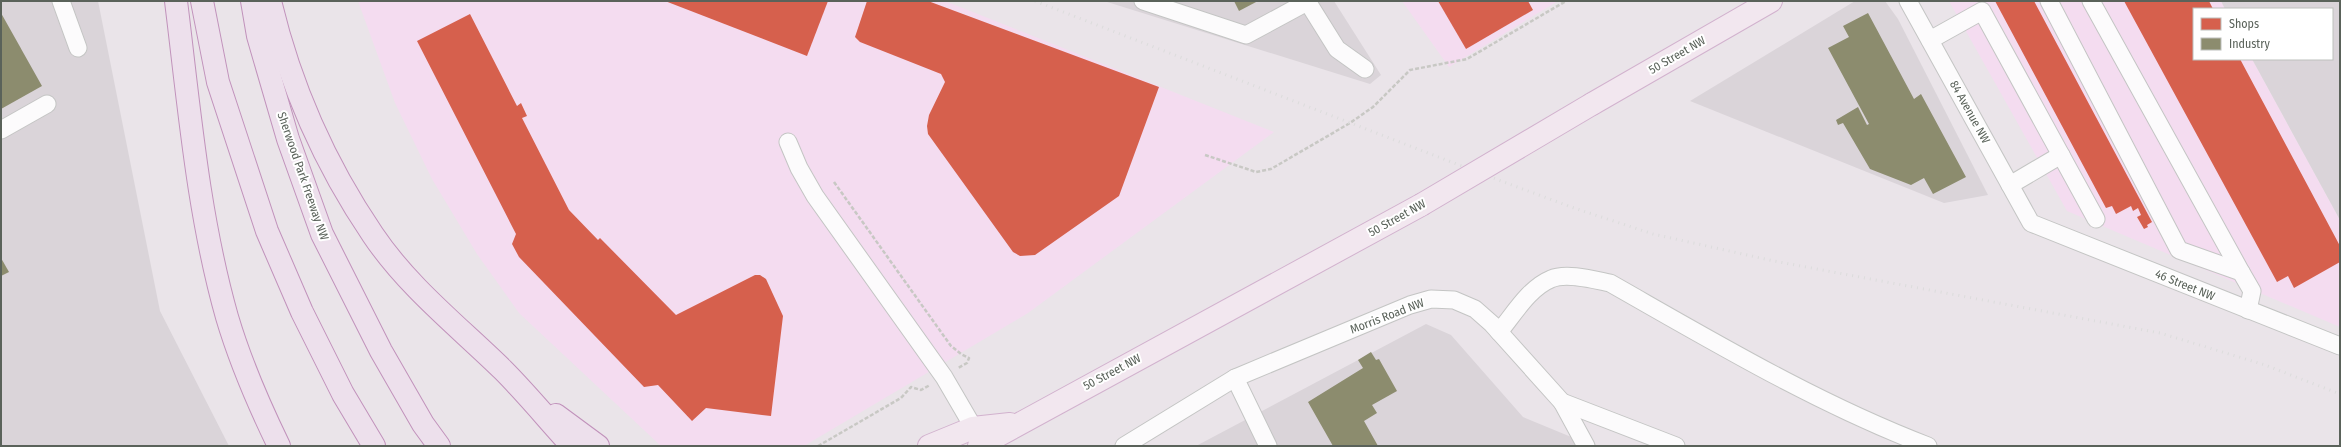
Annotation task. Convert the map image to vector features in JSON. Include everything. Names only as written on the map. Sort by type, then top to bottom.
[{"type":"highway","points":[[176,1],[194,146],[215,262],[227,317],[267,422],[278,446]]},
{"type":"highway","points":[[202,1],[218,82],[267,231],[305,319],[343,394],[374,446]]},
{"type":"highway","name":"Sherwood Park Freeway NW","points":[[252,1],[258,36],[288,139],[322,234],[381,351],[423,424],[439,446]]},
{"type":"highway","points":[[270,1],[278,34],[315,136],[333,169],[374,236],[409,279],[465,336],[503,370],[572,446]]},
{"type":"highway","points":[[530,400],[562,419],[598,446]]},
{"type":"highway","points":[[267,422],[283,446]]},
{"type":"main road","name":"50 Street NW","points":[[929,446],[980,441],[1017,424],[1421,205],[1771,1]]},
{"type":"street","points":[[61,1],[78,48]]},
{"type":"street","points":[[1143,1],[1246,35],[1308,1],[1337,49],[1365,69]]},
{"type":"street","name":"84 Avenue NW","points":[[1908,1],[2031,223]]},
{"type":"street","points":[[2049,1],[2179,250],[2241,272]]},
{"type":"street","points":[[2092,1],[2252,291],[2248,310]]},
{"type":"street","points":[[1930,40],[1980,6],[2096,219]]},
{"type":"street","points":[[1,130],[47,104]]},
{"type":"street","points":[[788,142],[799,168],[815,196],[944,377],[980,441]]},
{"type":"street","points":[[2010,185],[2061,155]]},
{"type":"street","name":"46 Street NW","points":[[2031,223],[2340,346]]},
{"type":"street","points":[[1499,332],[1533,292],[1552,278],[1582,277],[1610,283],[1788,384],[1887,430],[1928,446]]},
{"type":"street","name":"Morris Road NW","points":[[1124,446],[1235,378],[1410,305],[1431,299],[1454,300],[1475,309],[1499,332],[1562,402],[1676,446]]},
{"type":"street","points":[[1235,378],[1268,446]]},
{"type":"street","points":[[1562,402],[1586,446]]},
{"type":"path","points":[[1205,155],[1256,172],[1271,169],[1350,123],[1373,107],[1410,70],[1468,59],[1566,1]]},
{"type":"shaded area","points":[[1,1],[98,1],[160,311],[229,446],[1,446]]},
{"type":"shaded area","points":[[358,1],[945,1],[1274,132],[1028,313],[804,446],[661,446],[519,313],[477,254],[432,179],[395,103]]},
{"type":"shaded area","points":[[1104,1],[1334,1],[1381,75],[1370,84]]},
{"type":"shaded area","points":[[1402,1],[1558,1],[1449,67]]},
{"type":"shaded area","points":[[1855,1],[1885,1],[1898,19],[1988,195],[1944,203],[1690,101]]},
{"type":"shaded area","points":[[1949,1],[2221,1],[2224,8],[2193,8],[2193,60],[2253,60],[2340,220],[2340,327],[2067,211]]},
{"type":"shaded area","points":[[2221,1],[2340,1],[2340,220],[2253,60],[2333,60],[2333,8],[2224,8]]},
{"type":"shaded area","points":[[1426,324],[1451,335],[1523,417],[1593,446],[1196,446]]},
{"type":"building: Shops","points":[[665,1],[828,1],[807,56]]},
{"type":"building: Shops","points":[[867,1],[928,1],[1159,87],[1119,196],[1035,255],[1020,256],[1013,252],[928,134],[927,126],[929,115],[945,82],[941,74],[860,42],[855,37]]},
{"type":"building: Shops","points":[[1438,1],[1528,1],[1533,10],[1466,49]]},
{"type":"building: Shops","points":[[1995,1],[2034,1],[2152,222],[2147,225],[2148,227],[2144,229],[2137,217],[2141,215],[2138,208],[2133,211],[2131,206],[2116,214],[2112,206],[2106,208]]},
{"type":"building: Shops","points":[[2124,1],[2209,1],[2212,8],[2193,8],[2193,60],[2241,60],[2340,246],[2340,262],[2294,288],[2288,276],[2277,282]]},
{"type":"building: Shops","points":[[470,14],[517,106],[521,103],[527,116],[522,118],[569,210],[598,240],[600,238],[676,315],[755,275],[760,275],[766,279],[783,316],[771,416],[706,408],[692,421],[658,385],[644,387],[519,257],[512,244],[516,234],[417,41]]},
{"type":"building: Industry","points":[[1234,1],[1258,1],[1239,11]]},
{"type":"building: Industry","points":[[1,13],[42,86],[1,109]]},
{"type":"building: Industry","points":[[1868,13],[1914,99],[1921,94],[1966,177],[1933,194],[1924,178],[1911,185],[1870,169],[1843,123],[1838,125],[1836,120],[1858,107],[1867,125],[1869,124],[1828,48],[1849,37],[1843,26]]},
{"type":"building: Industry","points":[[1,258],[9,272],[1,276]]},
{"type":"building: Industry","points":[[1371,352],[1376,360],[1379,359],[1397,391],[1372,405],[1377,413],[1364,421],[1378,446],[1333,446],[1308,402],[1363,368],[1358,360]]},
{"type":"railway","points":[[1035,1],[1485,175],[1574,208],[1653,234],[1774,261],[2160,333],[2265,365],[2340,394]]}]
